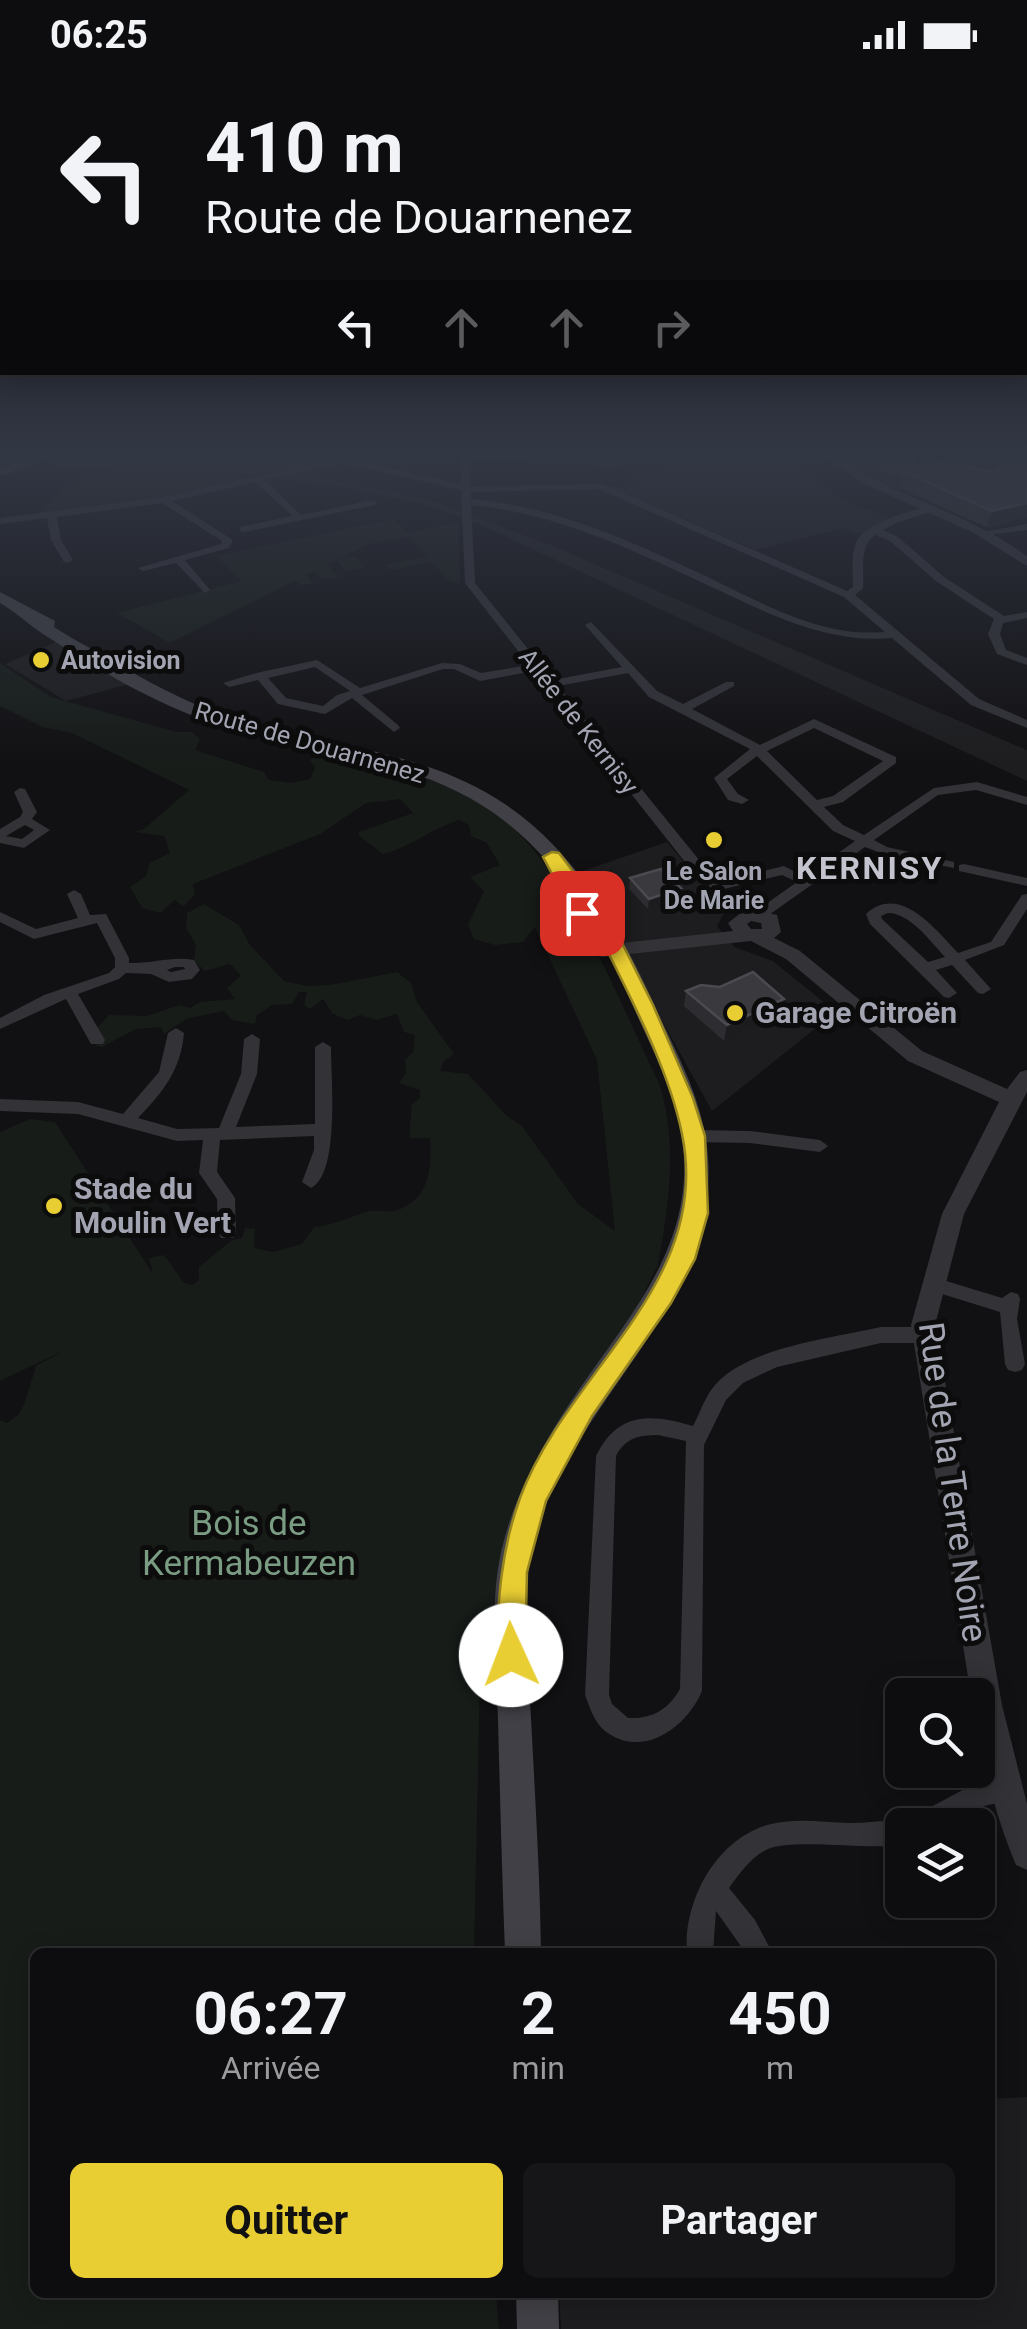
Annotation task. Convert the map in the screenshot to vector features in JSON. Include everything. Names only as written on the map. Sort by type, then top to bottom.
[{"type":"main road","name":"Route de Douarnenez","points":[[0,597],[52,632],[198,712],[234,725],[376,756],[434,776],[512,816],[552,857],[617,944],[674,1077],[694,1136],[696,1213],[683,1259],[663,1296],[599,1384],[552,1461],[518,1546],[509,1616],[523,1948]]},
{"type":"main road","points":[[537,2298],[538,2329]]},
{"type":"street","points":[[65,555],[68,560]]},
{"type":"street","points":[[143,568],[192,555]]},
{"type":"street","name":"Allée de Kernisy","points":[[468,555],[470,583],[714,887],[755,925]]},
{"type":"street","points":[[650,555],[810,628],[870,636],[897,634]]},
{"type":"street","points":[[758,555],[848,595],[979,705],[1027,724]]},
{"type":"street","points":[[848,595],[858,588],[860,555]]},
{"type":"street","points":[[913,555],[945,583],[1002,620]]},
{"type":"street","points":[[178,559],[205,590]]},
{"type":"street","points":[[1027,615],[1002,620],[994,630],[996,646],[1004,654],[1027,662]]},
{"type":"street","points":[[591,626],[653,694],[761,751],[834,825],[891,852],[1027,882]]},
{"type":"street","points":[[228,683],[322,663],[394,728]]},
{"type":"street","points":[[260,675],[282,701],[326,710],[356,693],[448,666],[480,677],[537,666]]},
{"type":"street","points":[[550,684],[630,669]]},
{"type":"street","points":[[683,710],[730,684]]},
{"type":"street","points":[[742,800],[719,780],[740,761],[814,723],[892,760],[838,799],[814,804]]},
{"type":"street","points":[[617,944],[717,937],[755,925],[862,841],[928,795],[947,788],[986,787],[1027,802]]},
{"type":"street","points":[[0,837],[24,844],[41,834],[42,828],[25,820],[30,812],[20,792]]},
{"type":"street","points":[[714,887],[784,870],[798,878]]},
{"type":"street","points":[[74,894],[85,919]]},
{"type":"street","points":[[926,968],[1000,942],[1027,898]]},
{"type":"street","points":[[949,993],[874,921],[873,914],[888,908],[903,910],[983,989]]},
{"type":"street","points":[[0,916],[31,934],[102,918],[122,968]]},
{"type":"street","points":[[755,925],[909,1052],[1019,1088]]},
{"type":"street","points":[[0,1024],[69,991],[114,976],[122,968],[154,969]]},
{"type":"street","points":[[69,991],[97,1040]]},
{"type":"street","points":[[125,1122],[168,1074],[176,1055],[176,1033]]},
{"type":"street","points":[[227,1233],[226,1198],[208,1174],[218,1135],[249,1074],[252,1039]]},
{"type":"street","points":[[310,1182],[322,1150],[323,1047]]},
{"type":"street","name":"Rue de la Terre Noire","points":[[1019,1088],[954,1214],[924,1316],[924,1335],[973,1626],[1007,1790],[1027,1854]]},
{"type":"street","points":[[0,1105],[78,1108],[168,1134],[323,1130]]},
{"type":"street","points":[[694,1136],[750,1137],[820,1146]]},
{"type":"street","name":"Rue de la Terre Noire","points":[[934,1284],[1010,1302],[1015,1364]]},
{"type":"street","points":[[697,1436],[658,1425],[637,1428],[618,1436],[606,1456],[597,1695],[605,1716],[622,1728],[644,1730],[668,1722],[678,1716],[691,1691],[692,1461],[697,1436],[719,1394],[736,1377],[760,1365],[881,1335],[924,1335]]},
{"type":"street","points":[[955,1808],[981,1794],[1007,1790]]},
{"type":"street","points":[[700,1948],[703,1902],[742,1853],[768,1836],[885,1835]]},
{"type":"street","points":[[713,1888],[757,1948]]},
{"type":"shaded area","points":[[546,555],[575,555],[1027,750],[1027,781]]},
{"type":"shaded area","points":[[56,642],[129,684],[66,701],[5,664]]},
{"type":"shaded area","points":[[667,842],[725,911],[717,926],[734,947],[773,961],[836,1012],[712,1111],[580,872]]},
{"type":"shaded area","points":[[1027,2097],[1027,2329],[561,2329],[559,2298],[995,2298],[995,2099]]},
{"type":"green space","points":[[346,555],[337,560],[356,557],[365,567],[347,571],[336,560],[327,565],[338,577],[323,580],[314,571],[306,575],[313,583],[302,585],[295,581],[170,643],[117,613],[242,581],[217,556]]},
{"type":"green space","points":[[459,555],[460,584],[448,580],[432,562],[392,570],[385,565],[427,556]]},
{"type":"green space","name":"Bois de Kermabeuzen","points":[[0,663],[51,697],[176,732],[192,732],[200,739],[195,750],[264,772],[269,780],[291,783],[310,779],[315,768],[310,760],[322,752],[415,774],[481,804],[525,840],[570,903],[659,1083],[670,1151],[658,1265],[481,1630],[474,1948],[30,1948],[30,2298],[496,2298],[499,2329],[0,2329],[0,1420],[7,1423],[19,1414],[36,1366],[67,1349],[0,1381],[0,1132],[30,1119],[55,1122],[153,1274],[149,1258],[164,1255],[184,1283],[192,1285],[199,1280],[199,1267],[232,1240],[242,1238],[245,1228],[255,1229],[254,1248],[273,1252],[302,1244],[314,1227],[370,1211],[398,1210],[417,1198],[427,1181],[430,1138],[409,1138],[412,1104],[420,1098],[420,1090],[399,1083],[406,1073],[405,1060],[413,1052],[415,1035],[404,1032],[397,1014],[377,1020],[360,1015],[348,1020],[333,1014],[323,999],[310,1009],[304,1005],[307,992],[299,992],[292,1004],[272,1005],[257,1015],[255,1024],[232,1020],[224,1011],[186,1019],[164,1034],[161,1027],[136,1029],[102,1047],[96,1046],[98,1027],[109,1015],[147,1016],[179,1005],[190,1008],[200,1002],[235,999],[227,988],[241,975],[230,964],[205,971],[194,961],[196,945],[186,928],[187,913],[204,904],[239,925],[250,945],[284,981],[330,985],[397,972],[411,983],[417,1002],[454,1054],[443,1062],[440,1071],[468,1074],[507,1116],[522,1126],[578,1204],[615,1231],[597,1060],[535,927],[523,942],[495,945],[474,939],[468,925],[484,891],[470,877],[500,865],[487,843],[471,836],[469,825],[459,820],[383,854],[359,832],[413,813],[400,799],[366,803],[320,834],[193,884],[195,895],[183,906],[174,900],[161,913],[142,908],[130,887],[146,876],[150,863],[170,853],[164,836],[134,832],[144,829],[189,790],[72,733],[43,727],[0,706]]},
{"type":"building","points":[[661,869],[681,888],[649,899],[630,878]]},
{"type":"building","points":[[753,972],[784,999],[727,1025],[686,991],[701,985],[720,987]]},
{"type":"place","name":"Autovision","points":[[41,660]]},
{"type":"place","name":"Le Salon De Marie","points":[[714,840]]},
{"type":"place","name":"Garage Citroën","points":[[735,1013]]},
{"type":"place","name":"Stade du Moulin Vert","points":[[54,1206]]},
{"type":"district","name":"KERNISY","points":[[870,868]]},
{"type":"route","points":[[511,1655],[513,1572],[522,1531],[542,1478],[583,1408],[663,1296],[683,1259],[696,1213],[694,1136],[682,1098],[616,948],[552,857],[582,913]]}]
